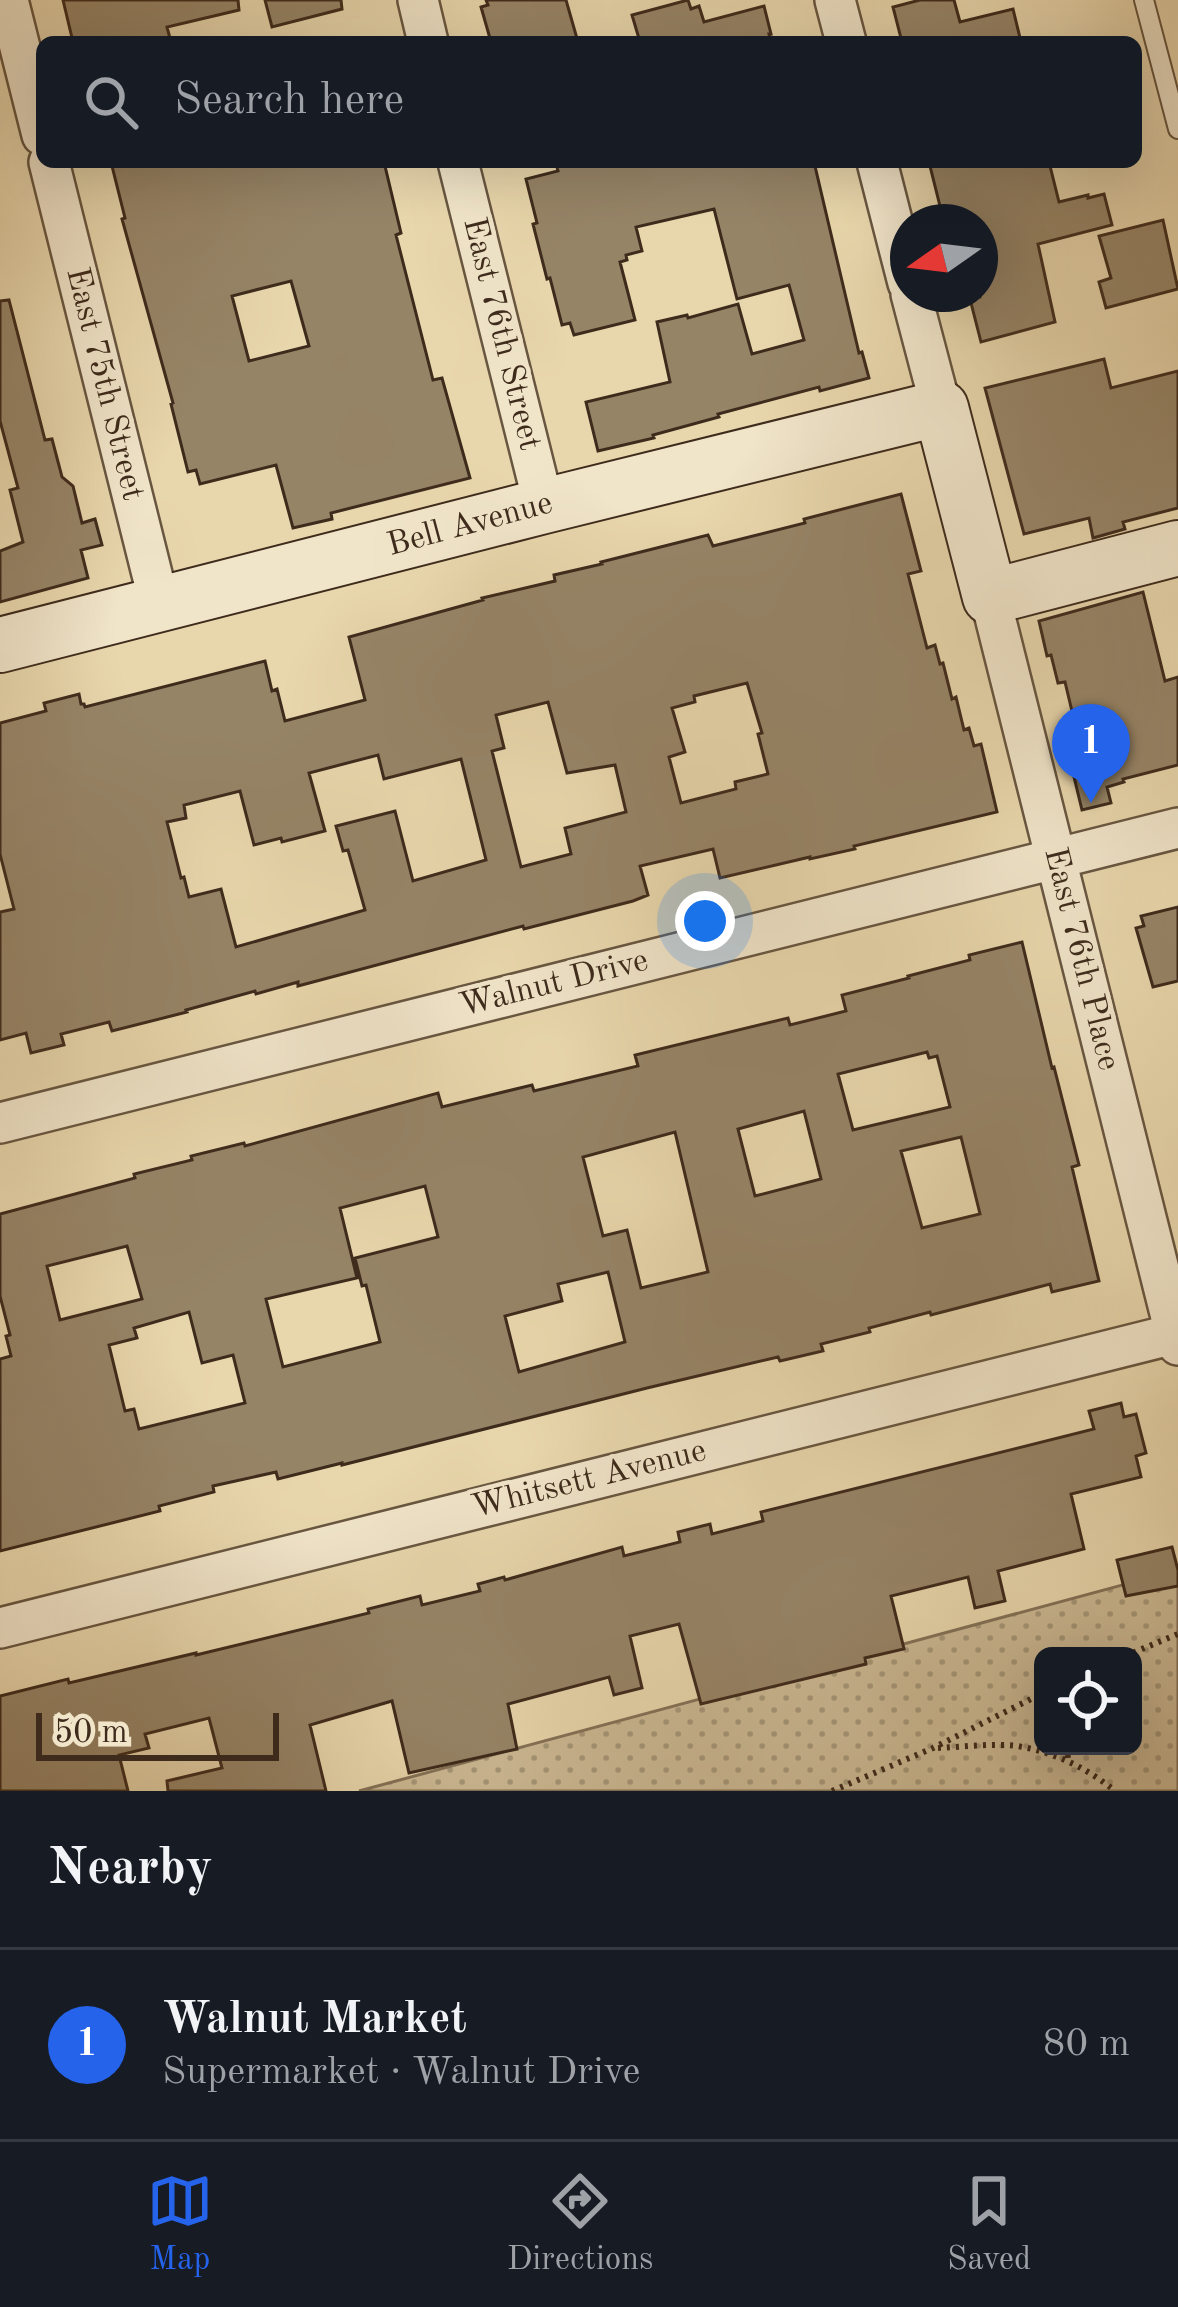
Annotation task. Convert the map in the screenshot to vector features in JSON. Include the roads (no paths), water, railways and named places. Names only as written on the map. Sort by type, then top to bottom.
[{"type":"street","points":[[8,0],[36,111]]},
{"type":"street","points":[[418,0],[427,36]]},
{"type":"street","points":[[835,0],[844,36]]},
{"type":"street","name":"East 75th Street","points":[[50,168],[160,606]]},
{"type":"street","name":"East 76th Street","points":[[460,168],[544,506]]},
{"type":"street","points":[[879,168],[890,213]]},
{"type":"street","name":"East 76th Place","points":[[916,312],[1177,1337]]},
{"type":"street","name":"Bell Avenue","points":[[0,645],[940,409]]},
{"type":"street","points":[[990,597],[1178,548]]},
{"type":"street","name":"Walnut Drive","points":[[0,1124],[1178,828]]},
{"type":"street","name":"Whitsett Avenue","points":[[0,1628],[1177,1337]]},
{"type":"lane","points":[[1144,0],[1178,129]]},
{"type":"place","name":"Walnut Market","points":[[1091,803]]}]
